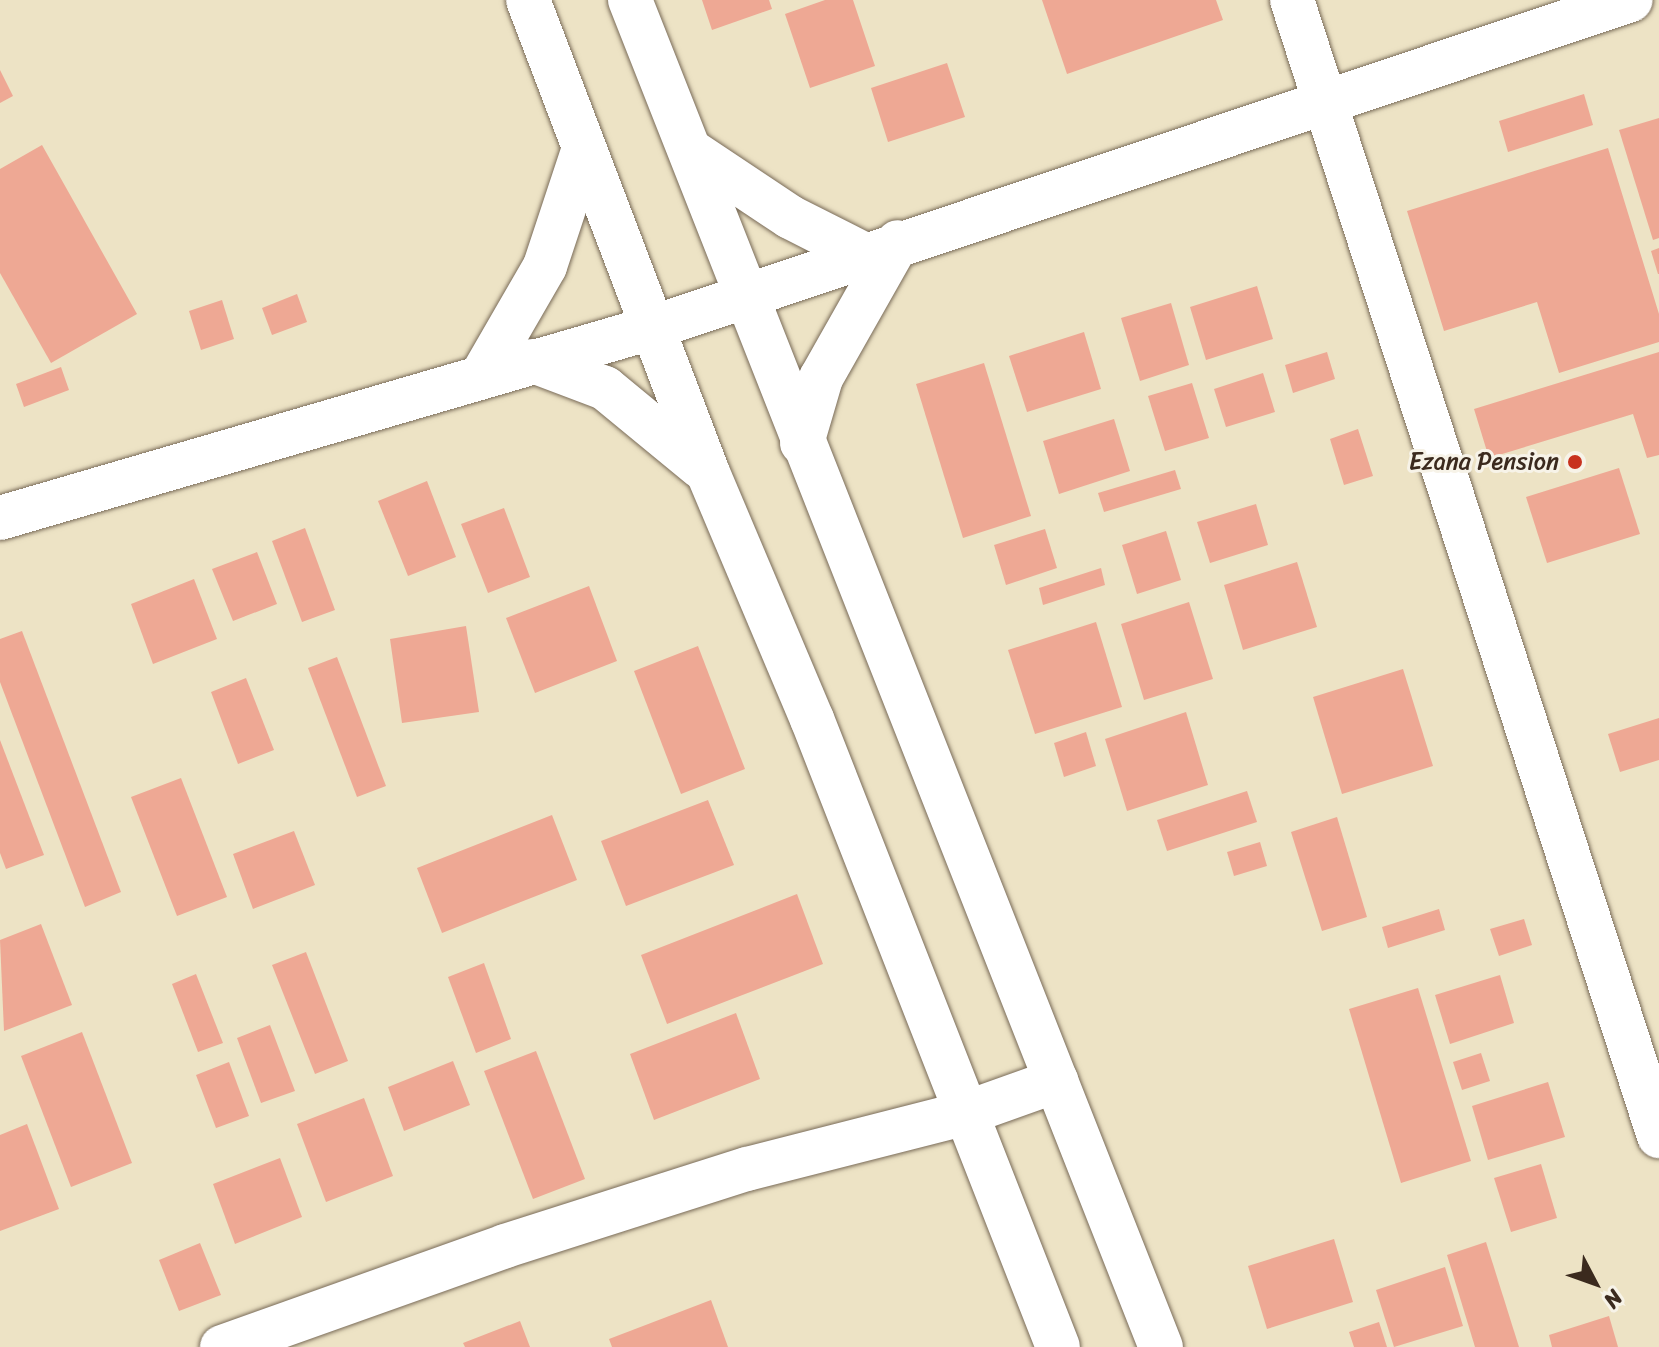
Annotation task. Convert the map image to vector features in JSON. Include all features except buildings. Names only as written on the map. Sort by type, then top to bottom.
[{"type":"street","points":[[528,0],[708,473],[812,719],[1058,1347]]},
{"type":"street","points":[[630,0],[694,153],[802,443],[1161,1347]]},
{"type":"street","points":[[1292,0],[1659,1136]]},
{"type":"street","points":[[0,518],[651,328],[880,248],[1631,0]]},
{"type":"street","points":[[481,377],[545,266],[583,151]]},
{"type":"street","points":[[694,153],[790,217],[880,248]]},
{"type":"street","points":[[802,443],[821,378],[880,248]]},
{"type":"street","points":[[533,361],[605,388],[708,473]]},
{"type":"street","points":[[222,1347],[505,1246],[732,1174],[966,1113],[1056,1081]]},
{"type":"place","name":"Ezana Pension","points":[[1575,462]]}]
